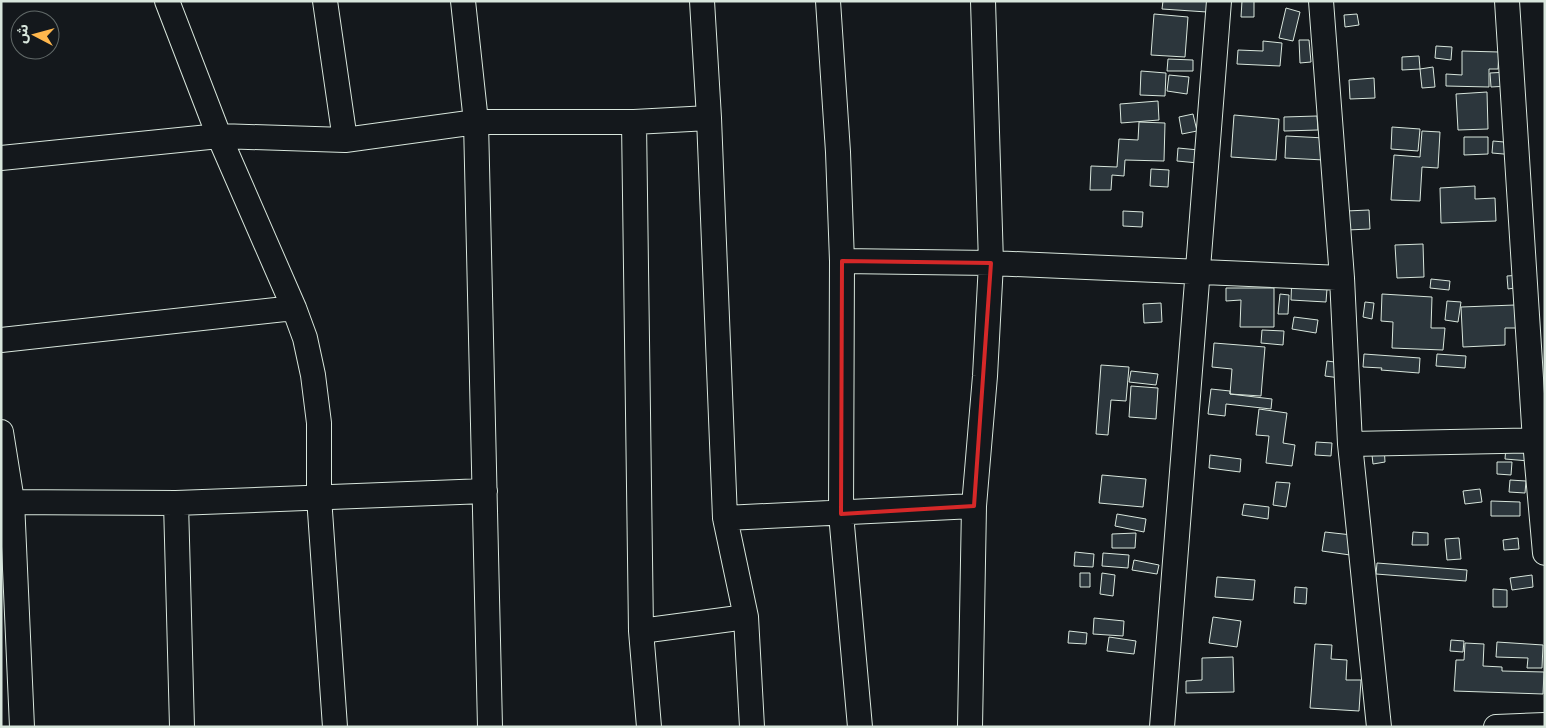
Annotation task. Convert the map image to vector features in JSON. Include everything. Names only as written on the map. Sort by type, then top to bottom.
[{"type":"street","points":[[167,1],[219,136],[294,308],[305,338],[313,375],[319,424],[319,497],[335,727]]},
{"type":"street","points":[[325,1],[345,140]]},
{"type":"street","points":[[463,1],[476,122],[490,727]]},
{"type":"street","points":[[702,1],[710,118],[726,518],[746,617],[752,727]]},
{"type":"street","points":[[828,1],[838,152],[842,261],[841,514],[860,727]]},
{"type":"street","points":[[970,727],[974,506],[985,376],[991,263],[983,1]]},
{"type":"street","points":[[1162,727],[1219,1]]},
{"type":"street","points":[[1321,1],[1342,278],[1350,444],[1379,727]]},
{"type":"street","points":[[1507,1],[1540,440],[1545,553]]},
{"type":"street","points":[[1,158],[219,136],[345,140],[476,122],[634,122],[710,118]]},
{"type":"street","points":[[634,122],[640,631],[649,727]]},
{"type":"street","points":[[842,261],[991,263],[1342,278]]},
{"type":"street","points":[[1,340],[294,308]]},
{"type":"street","points":[[1,432],[22,727]]},
{"type":"street","points":[[1350,444],[1540,440]]},
{"type":"street","points":[[6,501],[176,503],[485,491]]},
{"type":"street","points":[[176,503],[182,727]]},
{"type":"street","points":[[726,518],[841,514],[974,506]]},
{"type":"street","points":[[640,631],[746,617]]},
{"type":"street","points":[[1496,727],[1545,725]]},
{"type":"highlighted area","points":[[842,261],[991,263],[974,506],[841,514]]},
{"type":"building","points":[[1163,1],[1208,1],[1207,12],[1162,9]]},
{"type":"building","points":[[1242,1],[1254,1],[1254,17],[1241,17]]},
{"type":"building","points":[[1286,8],[1300,12],[1293,41],[1279,38]]},
{"type":"building","points":[[1154,14],[1188,17],[1185,57],[1151,55]]},
{"type":"building","points":[[1357,14],[1359,25],[1345,27],[1344,15]]},
{"type":"building","points":[[1299,40],[1309,40],[1311,62],[1300,63]]},
{"type":"building","points":[[1263,41],[1282,43],[1280,66],[1237,64],[1238,50],[1263,51]]},
{"type":"building","points":[[1436,46],[1452,47],[1451,60],[1435,58]]},
{"type":"building","points":[[1462,51],[1499,52],[1498,69],[1489,69],[1489,87],[1446,86],[1446,74],[1462,75]]},
{"type":"building","points":[[1419,56],[1420,69],[1402,70],[1402,57]]},
{"type":"building","points":[[1168,59],[1193,60],[1193,71],[1167,71]]},
{"type":"building","points":[[1433,67],[1435,87],[1422,88],[1420,69]]},
{"type":"building","points":[[1141,71],[1166,73],[1165,96],[1140,95]]},
{"type":"building","points":[[1508,72],[1509,86],[1491,87],[1490,73]]},
{"type":"building","points":[[1169,75],[1189,77],[1187,94],[1167,91]]},
{"type":"building","points":[[1374,78],[1375,98],[1350,99],[1349,80]]},
{"type":"building","points":[[1487,92],[1488,129],[1458,130],[1456,94]]},
{"type":"building","points":[[1158,101],[1159,120],[1121,123],[1120,104]]},
{"type":"building","points":[[1193,114],[1197,131],[1182,134],[1179,117]]},
{"type":"building","points":[[1234,115],[1279,119],[1276,160],[1231,157]]},
{"type":"building","points":[[1317,116],[1318,130],[1284,131],[1284,117]]},
{"type":"building","points":[[1139,122],[1165,123],[1164,161],[1125,160],[1124,176],[1112,175],[1111,190],[1090,190],[1091,166],[1117,167],[1119,139],[1138,140]]},
{"type":"building","points":[[1392,127],[1420,129],[1418,151],[1391,149]]},
{"type":"building","points":[[1422,131],[1440,132],[1438,168],[1422,167],[1420,201],[1391,200],[1394,155],[1420,157]]},
{"type":"building","points":[[1286,136],[1325,138],[1324,160],[1285,158]]},
{"type":"building","points":[[1464,137],[1488,137],[1488,154],[1464,155]]},
{"type":"building","points":[[1493,141],[1515,143],[1515,155],[1492,153]]},
{"type":"building","points":[[1178,148],[1199,150],[1198,163],[1177,161]]},
{"type":"building","points":[[1151,169],[1169,170],[1168,187],[1150,186]]},
{"type":"building","points":[[1475,186],[1475,199],[1495,198],[1496,221],[1441,223],[1440,188]]},
{"type":"building","points":[[1369,210],[1370,229],[1347,230],[1346,211]]},
{"type":"building","points":[[1123,211],[1143,212],[1142,227],[1123,226]]},
{"type":"building","points":[[1423,244],[1424,277],[1397,278],[1395,245]]},
{"type":"building","points":[[1292,274],[1328,276],[1326,302],[1291,300]]},
{"type":"building","points":[[1520,275],[1521,287],[1508,289],[1507,276]]},
{"type":"building","points":[[1431,279],[1450,281],[1449,290],[1430,288]]},
{"type":"building","points":[[1226,288],[1274,288],[1274,327],[1240,327],[1241,300],[1226,301]]},
{"type":"building","points":[[1280,294],[1289,295],[1288,314],[1278,314]]},
{"type":"building","points":[[1382,294],[1432,297],[1431,328],[1445,328],[1443,350],[1392,348],[1393,322],[1381,321]]},
{"type":"building","points":[[1447,301],[1461,302],[1458,322],[1445,320]]},
{"type":"building","points":[[1365,302],[1374,303],[1372,319],[1363,317]]},
{"type":"building","points":[[1161,303],[1162,322],[1144,323],[1143,304]]},
{"type":"building","points":[[1515,305],[1516,328],[1505,328],[1505,345],[1463,347],[1461,307]]},
{"type":"building","points":[[1294,317],[1318,320],[1316,333],[1292,329]]},
{"type":"building","points":[[1262,330],[1284,331],[1283,345],[1261,343]]},
{"type":"building","points":[[1214,343],[1265,347],[1261,396],[1230,394],[1232,369],[1212,367]]},
{"type":"building","points":[[1364,354],[1420,358],[1419,373],[1363,367]]},
{"type":"building","points":[[1437,354],[1466,356],[1465,368],[1436,366]]},
{"type":"building","points":[[1327,361],[1342,363],[1340,378],[1325,376]]},
{"type":"building","points":[[1101,365],[1129,367],[1126,401],[1111,400],[1108,435],[1096,434]]},
{"type":"building","points":[[1131,371],[1158,374],[1156,385],[1129,382]]},
{"type":"building","points":[[1131,386],[1158,388],[1156,419],[1129,417]]},
{"type":"building","points":[[1211,389],[1230,391],[1230,394],[1272,399],[1271,409],[1226,404],[1225,416],[1208,414]]},
{"type":"building","points":[[1259,409],[1287,413],[1283,443],[1295,445],[1292,466],[1266,463],[1269,436],[1256,435]]},
{"type":"building","points":[[1316,442],[1332,443],[1331,456],[1315,455]]},
{"type":"building","points":[[1384,445],[1385,462],[1373,464],[1371,446]]},
{"type":"building","points":[[1506,447],[1530,449],[1529,461],[1505,459]]},
{"type":"building","points":[[1210,455],[1241,459],[1240,472],[1209,468]]},
{"type":"building","points":[[1497,462],[1512,462],[1511,475],[1497,474]]},
{"type":"building","points":[[1102,475],[1146,479],[1143,507],[1099,503]]},
{"type":"building","points":[[1510,480],[1526,481],[1525,493],[1509,492]]},
{"type":"building","points":[[1276,482],[1290,483],[1286,507],[1273,505]]},
{"type":"building","points":[[1480,489],[1482,502],[1465,504],[1463,491]]},
{"type":"building","points":[[1491,501],[1520,502],[1520,516],[1491,516]]},
{"type":"building","points":[[1244,504],[1269,507],[1268,519],[1242,515]]},
{"type":"building","points":[[1117,514],[1146,519],[1144,532],[1115,526]]},
{"type":"building","points":[[1325,532],[1352,535],[1350,555],[1322,551]]},
{"type":"building","points":[[1413,532],[1428,533],[1428,545],[1412,545]]},
{"type":"building","points":[[1136,533],[1135,548],[1112,548],[1112,534]]},
{"type":"building","points":[[1459,538],[1461,559],[1447,560],[1445,539]]},
{"type":"building","points":[[1518,538],[1519,549],[1504,550],[1503,540]]},
{"type":"building","points":[[1075,552],[1094,554],[1093,567],[1074,566]]},
{"type":"building","points":[[1103,553],[1129,555],[1128,568],[1102,566]]},
{"type":"building","points":[[1134,560],[1159,565],[1157,574],[1132,570]]},
{"type":"building","points":[[1377,563],[1467,570],[1466,581],[1376,574]]},
{"type":"building","points":[[1080,573],[1090,573],[1090,587],[1080,587]]},
{"type":"building","points":[[1102,573],[1115,575],[1113,596],[1100,594]]},
{"type":"building","points":[[1532,575],[1533,587],[1512,590],[1510,578]]},
{"type":"building","points":[[1217,577],[1255,580],[1253,600],[1215,597]]},
{"type":"building","points":[[1295,587],[1307,588],[1306,604],[1294,603]]},
{"type":"building","points":[[1493,589],[1507,590],[1507,607],[1493,607]]},
{"type":"building","points":[[1213,617],[1241,621],[1237,647],[1209,643]]},
{"type":"building","points":[[1094,618],[1124,621],[1123,636],[1093,634]]},
{"type":"building","points":[[1069,631],[1087,633],[1086,644],[1068,643]]},
{"type":"building","points":[[1109,637],[1136,641],[1134,654],[1107,651]]},
{"type":"building","points":[[1451,640],[1464,641],[1463,652],[1450,651]]},
{"type":"building","points":[[1497,642],[1543,645],[1542,668],[1527,668],[1528,658],[1496,657]]},
{"type":"building","points":[[1465,643],[1484,644],[1483,666],[1502,667],[1502,671],[1544,672],[1543,694],[1454,691],[1456,660],[1464,660]]},
{"type":"building","points":[[1315,644],[1332,645],[1331,659],[1347,660],[1346,680],[1361,680],[1359,711],[1310,708]]},
{"type":"building","points":[[1233,657],[1234,692],[1186,693],[1186,681],[1202,680],[1202,658]]}]
